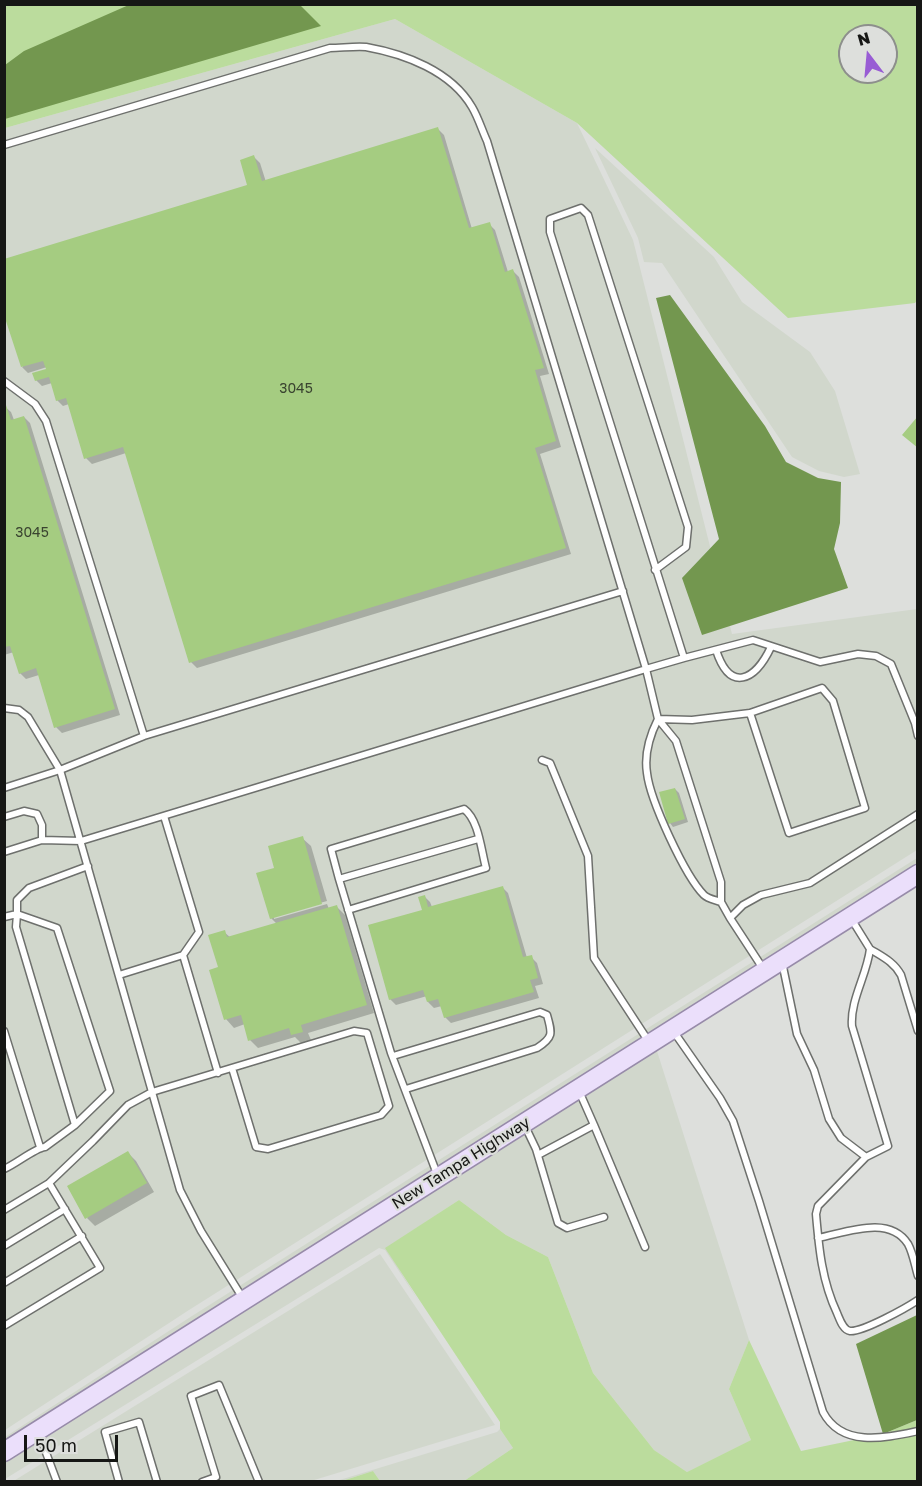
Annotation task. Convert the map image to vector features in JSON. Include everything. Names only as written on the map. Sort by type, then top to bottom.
[{"type":"main road","name":"New Tampa Highway","points":[[4,1452],[918,874]]},
{"type":"lane","points":[[4,145],[330,48],[364,47],[405,56],[431,69],[455,87],[472,106],[487,141],[623,591],[658,719],[676,741],[721,882],[721,902],[764,970]]},
{"type":"lane","points":[[656,570],[686,547],[688,527],[588,215],[581,208],[550,219],[550,232],[656,570],[684,658]]},
{"type":"lane","points":[[4,381],[35,404],[46,421],[144,736]]},
{"type":"lane","points":[[4,788],[60,770],[144,736],[623,591]]},
{"type":"lane","points":[[4,852],[42,840],[81,841],[646,669],[753,640],[820,662],[858,654],[876,656],[891,664],[918,736]]},
{"type":"lane","points":[[716,650],[724,670],[729,675],[743,677],[758,670],[771,647]]},
{"type":"lane","points":[[658,719],[693,720],[750,713],[822,688],[833,701],[865,808],[789,833],[750,713]]},
{"type":"lane","points":[[4,708],[19,710],[28,717],[60,770],[173,1168],[186,1203],[244,1300]]},
{"type":"lane","points":[[658,719],[649,738],[646,773],[660,818],[688,873],[705,896],[721,902]]},
{"type":"lane","points":[[542,760],[550,763],[588,856],[594,958],[650,1043]]},
{"type":"lane","points":[[348,910],[486,868],[471,814],[464,809],[331,849],[348,910],[393,1056],[438,1178]]},
{"type":"lane","points":[[4,817],[24,811],[37,814],[42,825],[42,840]]},
{"type":"lane","points":[[730,918],[743,905],[761,895],[810,883],[918,814]]},
{"type":"lane","points":[[119,975],[183,955],[198,932],[164,816]]},
{"type":"lane","points":[[339,879],[478,839]]},
{"type":"lane","points":[[75,1125],[16,927],[17,900],[29,888],[88,866]]},
{"type":"lane","points":[[4,917],[17,914],[57,928],[110,1091],[75,1125],[45,1147],[40,1147],[18,1163],[4,1169]]},
{"type":"lane","points":[[850,917],[870,949],[897,967],[918,1031]]},
{"type":"lane","points":[[870,949],[869,961],[853,1008],[852,1026],[888,1146],[866,1156],[818,1206],[816,1214],[821,1267],[829,1296],[842,1324],[848,1331],[873,1324],[918,1300]]},
{"type":"lane","points":[[183,955],[218,1073]]},
{"type":"lane","points":[[782,960],[797,1034],[813,1070],[829,1119],[841,1138],[866,1156]]},
{"type":"lane","points":[[393,1056],[540,1012],[547,1015],[551,1033],[547,1041],[537,1048],[406,1089]]},
{"type":"lane","points":[[672,1029],[720,1098],[732,1121],[827,1420],[835,1429],[844,1434],[865,1438],[918,1431]]},
{"type":"lane","points":[[4,1031],[40,1147]]},
{"type":"lane","points":[[4,1210],[49,1183],[128,1105],[152,1092],[354,1031],[367,1033],[389,1106],[381,1114],[268,1149],[256,1147],[232,1068]]},
{"type":"lane","points":[[579,1088],[645,1247]]},
{"type":"lane","points":[[524,1123],[538,1155],[558,1224],[567,1228],[604,1217]]},
{"type":"lane","points":[[538,1155],[594,1125]]},
{"type":"lane","points":[[4,1326],[100,1268],[49,1183]]},
{"type":"lane","points":[[4,1246],[65,1209]]},
{"type":"lane","points":[[818,1238],[872,1227],[890,1229],[899,1233],[909,1245],[918,1276]]},
{"type":"lane","points":[[4,1283],[82,1236]]},
{"type":"lane","points":[[202,1482],[217,1479],[191,1396],[219,1385],[259,1482]]},
{"type":"lane","points":[[119,1482],[105,1432],[139,1422],[157,1482]]},
{"type":"lane","points":[[37,1431],[57,1482]]},
{"type":"shaded area","points":[[131,4],[300,5],[321,26],[5,119],[5,65],[24,51]]},
{"type":"shaded area","points":[[5,5],[917,5],[917,300],[915,303],[788,318],[577,123],[395,19],[5,128]]},
{"type":"shaded area","points":[[395,19],[577,123],[633,240],[732,634],[917,609],[917,850],[189,1310],[5,1430],[5,128]]},
{"type":"shaded area","points":[[595,148],[714,257],[742,302],[810,352],[835,391],[860,474],[844,477],[819,471],[792,457],[662,263],[644,262],[638,238]]},
{"type":"shaded area","points":[[670,295],[765,426],[786,462],[818,478],[841,482],[840,523],[834,549],[848,588],[702,635],[682,578],[719,539],[656,298]]},
{"type":"shaded area","points":[[917,858],[917,866],[5,1443],[5,1437],[192,1316]]},
{"type":"shaded area","points":[[656,1048],[749,1340],[729,1389],[751,1440],[687,1472],[654,1450],[593,1373],[548,1257],[506,1235],[459,1200],[386,1248],[420,1303],[385,1250],[379,1248],[5,1479],[5,1460]]},
{"type":"shaded area","points":[[459,1200],[506,1235],[548,1257],[593,1373],[654,1450],[687,1472],[751,1440],[729,1389],[749,1340],[801,1451],[883,1434],[917,1420],[917,1481],[464,1481],[513,1448],[500,1429],[500,1422],[385,1248]]},
{"type":"shaded area","points":[[380,1254],[495,1425],[311,1481],[12,1482]]},
{"type":"shaded area","points":[[917,1315],[917,1420],[883,1434],[856,1344]]},
{"type":"shaded area","points":[[500,1429],[513,1448],[464,1481],[380,1481],[373,1471],[333,1482],[497,1432]]},
{"type":"shaded area","points":[[373,1471],[380,1481],[342,1481]]},
{"type":"building","points":[[438,127],[469,228],[490,222],[505,272],[513,269],[544,368],[535,370],[556,441],[535,448],[566,548],[189,663],[123,447],[84,459],[66,398],[56,401],[49,377],[35,381],[32,373],[46,369],[43,361],[21,367],[4,315],[4,259],[247,185],[240,160],[254,155],[262,181]]},
{"type":"building","points":[[5,402],[11,420],[24,416],[115,709],[54,728],[36,668],[19,674],[10,646],[4,647]]},
{"type":"building","points":[[918,416],[918,448],[902,435]]},
{"type":"building","points":[[675,788],[685,819],[668,824],[659,792]]},
{"type":"building","points":[[303,836],[322,904],[270,919],[256,873],[274,868],[268,846]]},
{"type":"building","points":[[503,886],[523,957],[532,955],[538,978],[530,980],[534,992],[444,1018],[438,999],[427,1002],[423,990],[389,1000],[368,925],[422,910],[418,897],[425,895],[428,907]]},
{"type":"building","points":[[337,905],[367,1005],[301,1025],[303,1032],[291,1035],[289,1028],[248,1041],[241,1015],[224,1020],[209,970],[218,967],[208,935],[225,930],[227,937]]},
{"type":"building","points":[[128,1151],[147,1183],[85,1219],[67,1186]]}]
